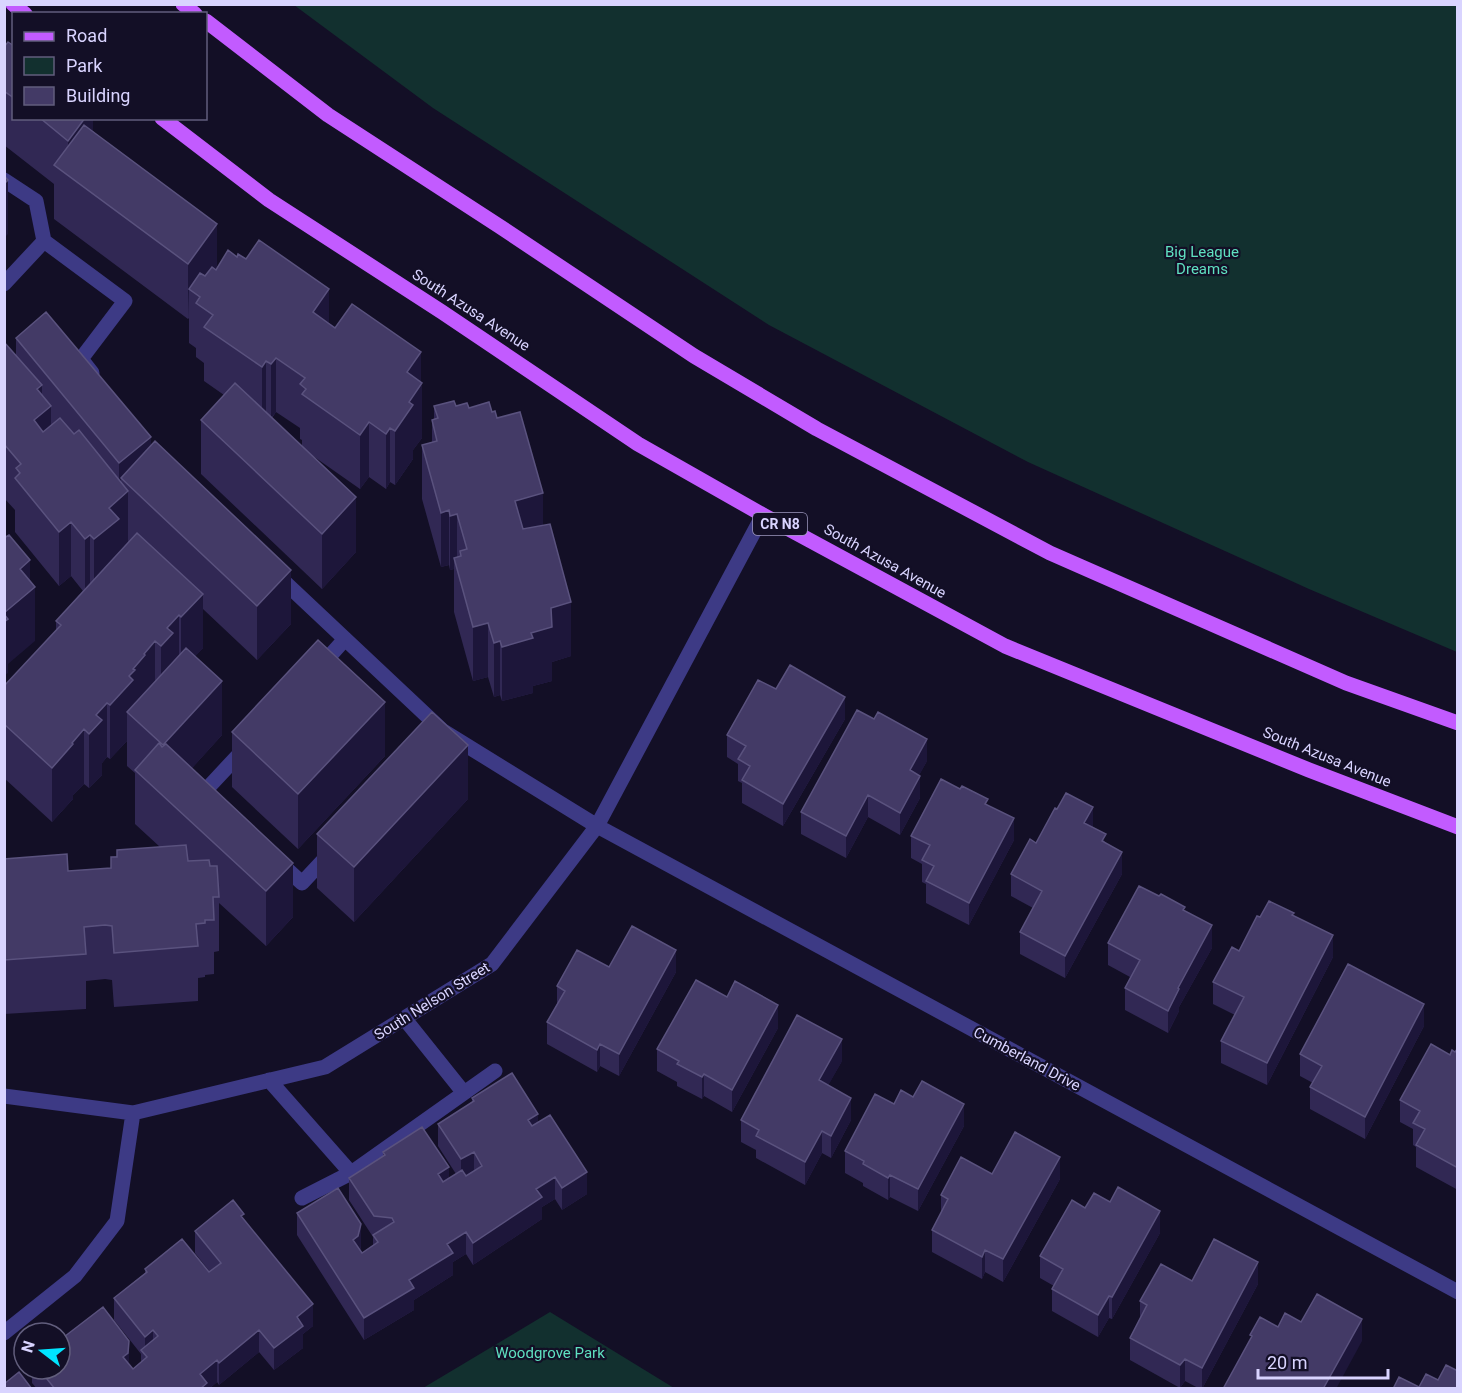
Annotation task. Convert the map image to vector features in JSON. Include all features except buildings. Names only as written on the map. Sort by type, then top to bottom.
[{"type":"main road","points":[[207,22],[328,115],[694,356],[817,429],[1050,553],[1346,683],[1458,723]]},
{"type":"main road","name":"South Azusa Avenue","points":[[165,120],[268,200],[442,312],[638,444],[763,515],[1005,646],[1298,766],[1458,827]]},
{"type":"street","points":[[4,180],[36,201],[44,241],[125,301],[81,359],[103,386]]},
{"type":"street","points":[[4,284],[44,241]]},
{"type":"street","name":"South Nelson Street","points":[[4,1096],[133,1113],[326,1067],[492,964],[597,826],[763,515]]},
{"type":"street","name":"Cumberland Drive","points":[[268,566],[345,639],[439,736],[597,826],[1458,1292]]},
{"type":"street","points":[[306,681],[345,639]]},
{"type":"street","points":[[220,807],[204,792],[259,732]]},
{"type":"street","points":[[269,853],[302,883],[341,841]]},
{"type":"street","points":[[404,1018],[464,1093]]},
{"type":"street","points":[[302,1198],[351,1173],[495,1071]]},
{"type":"street","points":[[269,1080],[351,1173]]},
{"type":"street","points":[[4,1333],[75,1276],[117,1221],[133,1113]]},
{"type":"green space","name":"Big League Dreams","points":[[294,5],[1457,5],[1457,652],[1309,589],[1028,462],[769,325],[433,108]]},
{"type":"green space","name":"Woodgrove Park","points":[[550,1312],[674,1388],[423,1388]]}]
